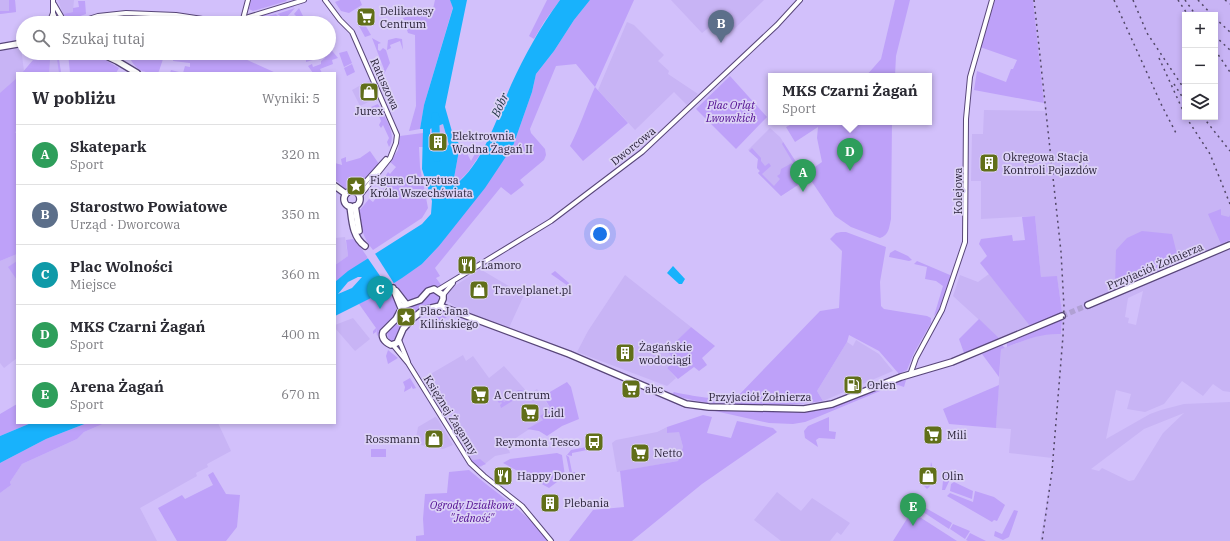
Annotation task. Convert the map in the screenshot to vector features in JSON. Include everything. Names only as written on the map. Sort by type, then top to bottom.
[{"type":"main road","points":[[0,47],[16,44]]},
{"type":"main road","points":[[117,61],[135,72]]},
{"type":"main road","points":[[336,187],[346,194]]},
{"type":"main road","points":[[346,194],[353,191],[359,197],[359,201],[352,206]]},
{"type":"main road","points":[[346,194],[345,201],[352,206],[356,224],[365,246],[355,232],[352,206]]},
{"type":"main road","name":"Przyjaciół Żołnierza","points":[[1088,306],[1230,245]]},
{"type":"main road","points":[[401,308],[393,288],[406,304]]},
{"type":"main road","points":[[431,289],[441,295],[440,306],[423,310],[410,320],[403,329],[399,340],[393,344],[385,342],[382,334],[384,329],[396,319],[401,308],[406,304],[420,300],[431,289]]},
{"type":"main road","name":"Przyjaciół Żołnierza","points":[[441,295],[459,312]]},
{"type":"main road","name":"Przyjaciół Żołnierza","points":[[440,306],[580,359],[677,401],[695,406],[804,409],[825,406],[910,375],[963,358],[1062,316]]},
{"type":"street","points":[[244,16],[248,0]]},
{"type":"street","points":[[253,16],[304,0]]},
{"type":"street","name":"Ratuszowa","points":[[325,0],[352,32],[394,128],[397,139],[391,154],[380,172],[359,197]]},
{"type":"street","name":"Dworcowa","points":[[441,295],[456,280],[551,221],[646,148],[777,25],[800,0]]},
{"type":"street","name":"Kolejowa","points":[[910,375],[916,358],[948,296],[965,242],[966,119],[970,77],[992,0]]},
{"type":"street","points":[[51,16],[53,2]]},
{"type":"street","points":[[53,2],[61,16]]},
{"type":"street","points":[[98,16],[117,14],[183,16]]},
{"type":"street","name":"Ratuszowa","points":[[353,191],[360,188],[391,154]]},
{"type":"street","name":"Księżnej Żaganny","points":[[399,340],[408,362]]},
{"type":"street","name":"Księżnej Żaganny","points":[[393,344],[408,362],[467,459],[482,474],[522,506],[551,541]]},
{"type":"shaded area","points":[[0,0],[15,0],[16,12],[0,14]]},
{"type":"shaded area","points":[[58,0],[74,0],[73,12],[63,14]]},
{"type":"shaded area","points":[[671,0],[764,0],[729,34],[716,22],[702,33]]},
{"type":"shaded area","points":[[1033,0],[1230,0],[1230,392],[1223,391],[1213,384],[1203,396],[1182,381],[1164,404],[1145,412],[1127,409],[1131,394],[1116,390],[1106,439],[1150,414],[1161,410],[1184,404],[1230,402],[1230,541],[1040,541],[1050,482],[1052,458],[1009,453],[1011,429],[996,428],[1001,349],[1048,333],[1061,334],[1062,312],[1057,277],[1041,277],[1035,216],[981,219],[981,181],[971,181],[972,134],[983,134],[984,110],[1045,111]],"holes":[[[1143,291],[1136,325],[1128,323],[1129,318],[1125,317],[1128,298]],[[1184,413],[1163,433],[1134,480],[1129,481],[1102,468],[1099,471],[1091,469],[1144,429]]]},
{"type":"shaded area","points":[[627,22],[634,25],[664,55],[658,61],[669,71],[668,74],[698,94],[687,105],[674,92],[635,130],[598,90]]},
{"type":"shaded area","points":[[16,49],[16,60],[23,60],[24,71],[33,60],[59,60],[61,72],[16,72],[16,129],[0,101],[0,51]]},
{"type":"shaded area","points":[[370,80],[377,98],[360,106],[352,90]]},
{"type":"shaded area","name":"Elektrownia Wodna Żagań II","points":[[443,124],[449,145],[430,149],[430,129]]},
{"type":"shaded area","points":[[770,128],[780,137],[807,179],[781,196],[758,173],[760,171],[757,168],[758,159],[748,150]]},
{"type":"shaded area","points":[[345,237],[348,256],[336,264],[336,238]]},
{"type":"shaded area","points":[[16,254],[16,359],[4,368],[0,363],[0,261]]},
{"type":"shaded area","points":[[480,269],[524,295],[508,330],[459,309],[447,301],[445,294],[449,290]]},
{"type":"shaded area","points":[[989,274],[1030,326],[1000,339],[953,296],[960,275],[978,282]]},
{"type":"shaded area","points":[[625,275],[691,327],[667,350],[676,361],[667,368],[676,378],[667,386],[577,352],[588,331]]},
{"type":"shaded area","points":[[353,318],[370,339],[355,351],[336,329],[336,325]]},
{"type":"shaded area","points":[[856,340],[879,354],[893,371],[823,401],[817,391],[847,342],[853,346]]},
{"type":"shaded area","points":[[463,355],[466,361],[473,356],[489,378],[504,366],[529,394],[537,389],[551,409],[543,420],[507,444],[510,453],[495,456],[481,467],[476,465],[467,454],[422,379]]},
{"type":"shaded area","points":[[435,417],[453,445],[443,449],[415,444],[418,427]]},
{"type":"shaded area","points":[[103,424],[218,424],[231,451],[207,464],[208,467],[196,473],[197,476],[140,508],[157,541],[0,541],[0,493],[11,485],[10,482],[22,464],[77,439],[84,432]]},
{"type":"shaded area","name":"Netto","points":[[667,427],[667,433],[679,431],[683,447],[678,461],[617,472],[612,443],[616,440],[657,432]]},
{"type":"shaded area","points":[[777,492],[801,511],[812,498],[850,523],[841,535],[837,532],[830,541],[781,541],[754,520]]},
{"type":"green space","points":[[9,0],[15,0],[16,12],[0,14],[0,11],[9,11]]},
{"type":"green space","points":[[251,0],[287,1],[253,11],[249,9]]},
{"type":"green space","points":[[340,0],[360,0],[362,5],[349,13],[341,11],[335,2]]},
{"type":"green space","points":[[435,0],[450,0],[453,7],[424,105],[420,129],[409,131],[416,106],[415,35],[408,33],[403,18],[424,11],[432,13]]},
{"type":"green space","points":[[547,0],[560,0],[534,39],[529,36]]},
{"type":"green space","points":[[590,0],[634,0],[595,87],[576,64],[556,66],[530,129],[531,133],[545,149],[546,155],[544,160],[520,180],[524,185],[511,195],[501,187],[435,268],[440,276],[436,278],[442,286],[434,287],[421,298],[413,301],[406,299],[394,283],[422,264],[439,246],[513,146],[532,92],[536,74]]},
{"type":"green space","points":[[895,0],[910,0],[896,56],[895,73],[869,73],[881,59]]},
{"type":"green space","points":[[995,0],[1033,0],[1044,103],[974,90],[977,71],[1006,82],[1011,69],[1013,69],[1017,60],[980,47]]},
{"type":"green space","points":[[78,1],[85,1],[86,14],[80,16],[66,16],[63,14],[73,12],[73,8],[79,7]]},
{"type":"green space","points":[[294,6],[264,16],[260,16]]},
{"type":"green space","points":[[295,8],[288,16],[280,16],[277,14]]},
{"type":"green space","points":[[299,8],[303,16],[296,16],[294,14]]},
{"type":"green space","points":[[276,14],[278,16],[267,16]]},
{"type":"green space","points":[[364,23],[371,35],[365,37],[359,26]]},
{"type":"green space","points":[[372,38],[381,43],[378,44],[378,50],[380,51],[383,48],[386,50],[390,63],[384,74],[380,76],[378,71],[384,69]]},
{"type":"green space","points":[[396,38],[402,39],[403,50],[400,41],[390,45],[391,48],[387,50],[388,40]]},
{"type":"green space","points":[[347,51],[352,63],[344,67],[339,53]]},
{"type":"green space","points":[[33,60],[50,60],[49,72],[23,72]]},
{"type":"green space","points":[[57,60],[59,60],[61,72],[59,72]]},
{"type":"green space","points":[[69,60],[106,60],[119,68],[117,72],[70,72]]},
{"type":"green space","points":[[131,60],[163,60],[158,72],[142,71]]},
{"type":"green space","points":[[247,60],[274,72],[183,72],[185,66],[190,67],[190,63],[173,61]]},
{"type":"green space","points":[[332,60],[333,64],[320,69],[322,72],[312,72],[308,66],[312,64],[313,67],[321,64],[321,61]]},
{"type":"green space","points":[[352,64],[355,72],[347,76],[344,68]]},
{"type":"green space","name":"Plac Orląt Lwowskich","points":[[730,76],[767,117],[736,149],[696,109]]},
{"type":"green space","points":[[16,79],[16,254],[0,261],[0,93]]},
{"type":"green space","points":[[595,87],[628,123],[583,161],[570,146]]},
{"type":"green space","points":[[378,104],[391,131],[392,137],[389,147],[387,142],[389,138],[383,125],[381,128],[379,125],[381,121],[375,107],[372,110],[371,107]]},
{"type":"green space","points":[[790,125],[892,125],[891,219],[888,231],[883,237],[880,238],[851,227],[835,216],[806,173],[822,162],[817,138],[818,127],[795,142],[786,127]]},
{"type":"green space","points":[[423,133],[423,147],[419,147],[420,167],[428,208],[422,218],[373,250],[363,232],[359,211],[369,199],[373,202],[387,184],[383,180],[388,172],[390,174],[396,167],[390,162],[398,150],[400,136]]},
{"type":"green space","points":[[783,142],[807,179],[781,196],[758,173],[760,171],[757,168],[758,159],[749,151],[752,148],[761,158],[761,161],[765,166],[769,163],[771,166],[762,174],[774,186],[780,179],[777,176],[780,174],[781,169],[792,163],[798,171],[782,144]]},
{"type":"green space","points":[[462,144],[471,161],[477,150],[481,153],[468,172],[454,186],[460,145]]},
{"type":"green space","points":[[370,151],[379,164],[361,185],[352,189],[343,187],[336,180],[336,163],[342,165],[341,159],[346,157],[346,162],[360,158]]},
{"type":"green space","points":[[1221,209],[1221,215],[1229,217],[1230,215],[1230,240],[1221,244],[1208,214]]},
{"type":"green space","points":[[1035,216],[1041,277],[1057,276],[1062,312],[1030,326],[980,263],[987,256],[979,244],[981,239],[1012,235],[1013,241],[1025,240],[1022,217]]},
{"type":"green space","points":[[1142,231],[1172,234],[1179,262],[1123,285],[1115,284],[1116,250],[1127,238]]},
{"type":"green space","points":[[846,232],[886,247],[880,282],[881,306],[884,309],[927,316],[931,318],[931,323],[914,353],[907,370],[899,374],[879,351],[849,335],[847,342],[817,391],[823,401],[788,405],[746,405],[705,402],[687,399],[672,394],[674,392],[724,399],[737,397],[820,311],[839,308],[842,251],[830,239],[836,233]]},
{"type":"green space","points":[[353,239],[357,242],[368,258],[336,281],[336,264],[348,256],[346,240]]},
{"type":"green space","points":[[895,250],[908,256],[912,260],[909,261],[889,257],[890,253]]},
{"type":"green space","points":[[917,261],[950,275],[939,311],[934,316],[943,286],[936,281],[925,279],[927,267],[914,264]]},
{"type":"green space","points":[[16,262],[16,279],[8,267]]},
{"type":"green space","points":[[555,271],[569,283],[568,286],[551,274]]},
{"type":"green space","points":[[388,287],[393,295],[396,314],[389,324],[377,336],[376,328],[359,304]]},
{"type":"green space","name":"Plac Jana Kilińskiego","points":[[432,293],[437,293],[439,296],[438,303],[424,309],[410,318],[401,327],[395,339],[393,341],[389,340],[387,333],[396,323],[405,308],[421,303]]},
{"type":"green space","points":[[436,311],[450,313],[449,316],[440,321],[433,314]]},
{"type":"green space","points":[[979,319],[1000,339],[964,353],[959,339]]},
{"type":"green space","points":[[1062,320],[1061,334],[1040,336],[1007,347],[1007,343]]},
{"type":"green space","points":[[691,327],[715,346],[702,358],[707,365],[699,371],[694,367],[678,379],[667,368],[675,361],[667,350]]},
{"type":"green space","points":[[376,328],[376,332],[373,334],[373,331]]},
{"type":"green space","points":[[1002,345],[1005,348],[1001,349],[999,377],[982,354]]},
{"type":"green space","points":[[388,350],[398,358],[388,364],[386,356]]},
{"type":"green space","points":[[410,378],[416,388],[413,389],[411,386],[411,388],[404,392],[405,387],[403,382]]},
{"type":"green space","points":[[901,379],[906,380],[904,387],[898,385],[885,389],[805,422],[793,424],[769,423],[715,411],[801,412],[820,410],[841,404]]},
{"type":"green space","points":[[567,382],[571,387],[579,419],[562,426],[547,436],[539,431],[527,429],[543,420],[540,416],[551,409],[543,396]]},
{"type":"green space","points":[[999,385],[996,428],[949,424],[943,409]]},
{"type":"green space","points":[[517,390],[522,390],[525,393],[501,408],[500,405],[502,403],[499,403],[496,399],[502,399],[504,402],[519,393]]},
{"type":"green space","points":[[16,405],[16,424],[29,424],[0,436],[0,414]]},
{"type":"green space","points":[[703,415],[712,417],[707,433],[731,438],[737,421],[773,428],[777,432],[702,484],[632,541],[569,541],[593,510],[624,507],[620,471],[678,461],[683,447],[679,432],[667,433],[667,427]]},
{"type":"green space","points":[[829,417],[829,431],[836,432],[835,439],[819,438],[816,440],[818,447],[805,438],[804,431],[808,426]]},
{"type":"green space","points":[[84,424],[103,424],[84,432],[77,439],[22,464],[10,482],[11,485],[0,493],[0,463],[46,439]]},
{"type":"green space","points":[[586,447],[597,448],[572,453],[572,456],[567,455],[571,450]]},
{"type":"green space","points":[[371,449],[386,449],[386,457],[371,457]]},
{"type":"green space","points":[[557,453],[562,455],[565,476],[549,488],[503,463],[510,459]]},
{"type":"green space","points":[[566,455],[569,457],[572,472],[575,472],[575,477],[570,475]]},
{"type":"green space","points":[[470,459],[480,459],[486,464],[478,467]]},
{"type":"green space","points":[[931,462],[933,477],[931,484],[927,489],[923,485],[928,486]]},
{"type":"green space","name":"Ogrody Działkowe \"Jedność\"","points":[[469,470],[530,520],[547,541],[416,541],[416,536],[424,535],[423,519],[425,494],[447,493],[449,472]]},
{"type":"green space","points":[[213,472],[226,494],[240,495],[237,527],[226,541],[177,541],[158,508],[182,495],[185,499],[213,485],[208,475]]},
{"type":"green space","points":[[944,472],[949,472],[952,475],[945,490],[942,490]]},
{"type":"green space","points":[[954,482],[973,491],[972,499],[950,491],[951,484]]},
{"type":"green space","points":[[975,491],[994,497],[1005,505],[997,521],[994,520],[992,522],[947,496],[950,493],[973,502]]},
{"type":"green space","points":[[924,502],[926,504],[924,507],[952,523],[949,529],[920,510]]},
{"type":"green space","points":[[1014,510],[1018,511],[1009,537],[1003,540],[994,536],[995,531],[1002,534]]},
{"type":"green space","points":[[915,514],[957,541],[893,541],[908,517]]},
{"type":"green space","points":[[953,524],[970,531],[965,539],[950,529]]},
{"type":"green space","points":[[970,533],[986,541],[966,540]]},
{"type":"water","points":[[450,0],[467,0],[445,107],[453,135],[460,145],[454,186],[473,166],[481,153],[511,85],[533,41],[560,0],[590,0],[536,74],[532,92],[513,146],[485,188],[439,246],[422,264],[402,278],[369,299],[336,316],[336,281],[348,271],[422,224],[431,214],[432,201],[422,169],[423,129],[420,129],[424,105],[453,8]],"holes":[[[443,124],[449,145],[430,149],[430,129]],[[358,277],[362,277],[352,288],[338,294],[348,282]]]},
{"type":"water","points":[[673,266],[685,279],[682,284],[679,284],[667,273]]},
{"type":"water","points":[[29,424],[84,424],[46,439],[0,463],[0,436]]},
{"type":"pier","points":[[374,252],[395,285],[389,289],[367,257]]},
{"type":"waterway","name":"Bóbr","points":[[435,116],[437,158]]},
{"type":"tunnel","points":[[1062,316],[1088,305]]},
{"type":"railway","points":[[1034,0],[1061,252],[1064,307],[1052,471],[1042,541]]},
{"type":"railway","points":[[1114,0],[1162,106],[1176,133]]},
{"type":"railway","points":[[1133,0],[1147,33],[1182,86]]},
{"type":"railway","points":[[1178,0],[1186,12]]},
{"type":"railway","points":[[1185,0],[1194,12]]},
{"type":"railway","points":[[1198,0],[1209,12]]},
{"type":"railway","points":[[1225,0],[1230,4]]},
{"type":"railway","points":[[1218,21],[1230,32]]},
{"type":"railway","points":[[1218,39],[1230,50]]},
{"type":"railway","points":[[1218,54],[1230,72]]},
{"type":"railway","points":[[1159,58],[1182,108]]},
{"type":"railway","points":[[1174,84],[1182,96]]},
{"type":"railway","points":[[1188,120],[1210,154],[1230,204]]},
{"type":"railway","points":[[1205,120],[1230,151]]},
{"type":"place","name":"Delikatesy Centrum","points":[[366,17]]},
{"type":"place","name":"Starostwo Powiatowe","points":[[721,43]]},
{"type":"place","name":"Jurex","points":[[369,92]]},
{"type":"place","name":"Elektrownia Wodna Żagań II","points":[[438,142]]},
{"type":"place","name":"Okręgowa Stacja Kontroli Pojazdów","points":[[989,163]]},
{"type":"place","name":"MKS Czarni Żagań","points":[[850,171]]},
{"type":"place","name":"Figura Chrystusa Króla Wszechświata","points":[[356,186]]},
{"type":"place","name":"Skatepark","points":[[803,192]]},
{"type":"place","name":"Lamoro","points":[[467,265]]},
{"type":"place","name":"Travelplanet.pl","points":[[479,290]]},
{"type":"place","name":"Plac Wolności","points":[[380,309]]},
{"type":"place","name":"Plac Jana Kilińskiego","points":[[406,317]]},
{"type":"place","name":"Żagańskie wodociągi","points":[[625,353]]},
{"type":"place","name":"Orlen","points":[[853,385]]},
{"type":"place","name":"abc","points":[[631,389]]},
{"type":"place","name":"A Centrum","points":[[480,395]]},
{"type":"place","name":"Lidl","points":[[530,413]]},
{"type":"place","name":"Mili","points":[[933,435]]},
{"type":"place","name":"Rossmann","points":[[434,439]]},
{"type":"place","name":"Reymonta Tesco","points":[[594,442]]},
{"type":"place","name":"Netto","points":[[640,453]]},
{"type":"place","name":"Happy Doner","points":[[503,476]]},
{"type":"place","name":"Olin","points":[[928,476]]},
{"type":"place","name":"Plebania","points":[[550,503]]},
{"type":"place","name":"Arena Żagań","points":[[913,526]]}]
